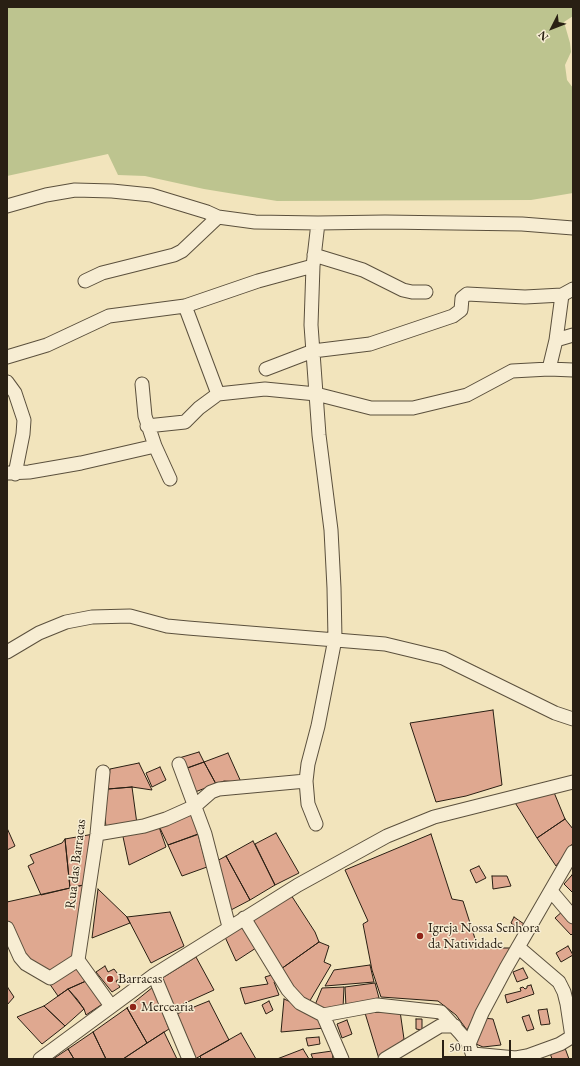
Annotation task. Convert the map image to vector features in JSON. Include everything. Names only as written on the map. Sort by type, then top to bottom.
[{"type":"street","points":[[7,206],[46,195],[75,190],[112,191],[151,194],[206,212],[218,218],[255,222],[506,224],[573,228]]},
{"type":"street","points":[[85,281],[102,273],[174,255],[182,251],[218,218]]},
{"type":"street","points":[[316,824],[308,804],[306,782],[308,764],[318,726],[334,639],[334,588],[331,530],[319,435],[310,325],[313,260],[318,223]]},
{"type":"street","points":[[7,357],[47,345],[108,316],[185,306],[313,260],[363,270],[403,290],[412,292],[426,292]]},
{"type":"street","points":[[266,369],[313,351],[370,344],[453,316],[461,310],[462,298],[467,294],[525,297],[568,292],[549,369]]},
{"type":"street","points":[[185,306],[218,394]]},
{"type":"street","points":[[556,340],[573,335]]},
{"type":"street","points":[[147,426],[185,422],[218,394],[265,389],[316,394],[371,408],[414,408],[467,395],[512,371],[549,369],[573,370]]},
{"type":"street","points":[[7,382],[15,393],[24,420],[23,434],[11,474],[81,463],[155,446]]},
{"type":"street","points":[[142,384],[147,426],[170,479]]},
{"type":"street","points":[[7,652],[39,633],[66,622],[92,617],[130,616],[167,626],[385,644],[443,658],[556,713],[573,719]]},
{"type":"street","points":[[179,764],[205,834],[229,927]]},
{"type":"street","name":"Rua das Barracas","points":[[78,960],[97,834],[103,772]]},
{"type":"street","points":[[97,834],[144,826],[166,819],[194,806],[211,792],[219,789],[306,782]]},
{"type":"street","points":[[40,1059],[111,1006],[229,927],[298,885],[387,836],[434,817],[573,782]]},
{"type":"street","points":[[472,1052],[482,1013],[573,852]]},
{"type":"street","points":[[551,891],[573,917]]},
{"type":"street","points":[[244,918],[288,990],[300,1003],[323,1015],[377,1005],[441,1012],[455,1026],[472,1052],[510,1058],[527,1056],[572,1036],[567,1004],[564,992],[559,982],[518,947]]},
{"type":"street","points":[[7,929],[20,957],[26,964],[50,978],[78,960],[111,1006]]},
{"type":"street","points":[[154,976],[189,1059]]},
{"type":"street","points":[[323,1015],[342,1059]]},
{"type":"street","points":[[385,1059],[440,1026],[455,1026]]},
{"type":"green space","points":[[7,7],[573,7],[573,16],[564,22],[571,52],[565,65],[567,80],[573,88],[573,193],[531,200],[277,201],[204,189],[145,176],[118,175],[108,154],[7,176]]},
{"type":"building","points":[[493,710],[502,785],[466,796],[436,802],[410,723]]},
{"type":"building","points":[[199,752],[204,762],[184,769],[179,758]]},
{"type":"building","points":[[228,753],[241,782],[224,781],[216,784],[204,762]]},
{"type":"building","points":[[204,762],[216,784],[195,792],[185,769]]},
{"type":"building","points":[[139,763],[152,790],[132,787],[108,789],[110,769]]},
{"type":"building","points":[[160,767],[166,780],[152,787],[146,773]]},
{"type":"building","points":[[132,787],[137,824],[106,828],[104,805],[108,789]]},
{"type":"building","points":[[553,790],[565,819],[537,838],[514,801]]},
{"type":"building","points":[[192,812],[202,833],[168,845],[158,824]]},
{"type":"building","points":[[565,819],[573,829],[573,843],[556,866],[537,838]]},
{"type":"building","points":[[158,824],[166,847],[129,865],[122,832]]},
{"type":"building","points":[[7,828],[15,846],[7,850]]},
{"type":"building","points":[[276,833],[299,873],[275,885],[255,844]]},
{"type":"building","points":[[94,834],[88,884],[70,888],[65,839]]},
{"type":"building","points":[[198,834],[207,867],[182,876],[168,845]]},
{"type":"building","name":"Igreja Nossa Senhora da Natividade","points":[[431,834],[452,899],[463,901],[478,948],[511,948],[467,1030],[456,1015],[438,1001],[381,997],[372,970],[363,924],[368,921],[345,870]]},
{"type":"building","points":[[65,839],[70,888],[41,895],[28,866],[34,863],[30,855],[62,843]]},
{"type":"building","points":[[253,841],[275,885],[250,900],[226,856]]},
{"type":"building","points":[[226,856],[250,900],[231,910],[215,862]]},
{"type":"building","points":[[479,866],[486,878],[476,883],[470,870]]},
{"type":"building","points":[[572,875],[573,876],[573,893],[564,884]]},
{"type":"building","points":[[492,876],[507,876],[511,886],[493,889]]},
{"type":"building","points":[[88,884],[78,955],[51,973],[25,957],[7,922],[7,902]]},
{"type":"building","points":[[98,889],[127,917],[130,923],[92,938]]},
{"type":"building","points":[[291,895],[315,932],[319,942],[281,969],[250,921]]},
{"type":"building","points":[[564,910],[573,920],[573,933],[571,935],[555,918]]},
{"type":"building","points":[[170,912],[184,946],[151,963],[127,917]]},
{"type":"building","points":[[514,917],[524,924],[520,930],[511,923]]},
{"type":"building","points":[[245,925],[256,948],[236,961],[225,937]]},
{"type":"building","points":[[319,942],[329,946],[324,962],[331,965],[308,1004],[303,1003],[281,969]]},
{"type":"building","points":[[568,946],[573,955],[561,962],[556,953]]},
{"type":"building","points":[[196,957],[214,990],[172,1009],[159,980]]},
{"type":"building","points":[[370,965],[374,982],[325,986],[334,970]]},
{"type":"building","points":[[77,966],[86,981],[68,989],[58,996],[49,983]]},
{"type":"building","points":[[105,966],[108,972],[114,969],[121,978],[116,981],[120,987],[112,992],[96,972]]},
{"type":"building","points":[[523,968],[528,978],[517,982],[513,972]]},
{"type":"building","points":[[275,974],[278,979],[274,982],[279,995],[245,1004],[240,988],[268,984],[265,977]]},
{"type":"building","points":[[86,981],[104,1003],[86,1015],[84,1009],[68,989]]},
{"type":"building","points":[[375,983],[379,998],[346,1007],[345,987]]},
{"type":"building","points":[[531,985],[534,994],[507,1003],[505,995],[521,991],[520,988],[523,987],[525,989],[527,986]]},
{"type":"building","points":[[153,987],[169,1029],[147,1043],[127,1008]]},
{"type":"building","points":[[344,987],[343,1008],[321,1012],[315,1005],[322,988]]},
{"type":"building","points":[[8,988],[14,997],[7,1005],[7,989]]},
{"type":"building","points":[[68,989],[84,1009],[65,1026],[44,1006]]},
{"type":"building","points":[[284,999],[308,1010],[321,1020],[325,1028],[281,1032]]},
{"type":"building","points":[[209,1001],[229,1040],[195,1059],[174,1015]]},
{"type":"building","points":[[269,1001],[273,1010],[266,1014],[262,1005]]},
{"type":"building","points":[[44,1006],[65,1026],[42,1044],[17,1017]]},
{"type":"building","points":[[127,1008],[147,1043],[123,1059],[106,1059],[93,1032]]},
{"type":"building","points":[[547,1009],[550,1024],[541,1025],[538,1010]]},
{"type":"building","points":[[400,1011],[404,1039],[379,1059],[365,1013]]},
{"type":"building","points":[[529,1015],[534,1029],[527,1031],[522,1017]]},
{"type":"building","points":[[483,1018],[493,1019],[501,1045],[483,1047],[476,1044]]},
{"type":"building","points":[[416,1019],[422,1019],[422,1030],[416,1029]]},
{"type":"building","points":[[347,1020],[352,1034],[342,1038],[337,1024]]},
{"type":"building","points":[[93,1032],[106,1059],[74,1059],[68,1049]]},
{"type":"building","points":[[164,1032],[177,1059],[123,1059]]},
{"type":"building","points":[[241,1033],[256,1059],[201,1059],[200,1056]]},
{"type":"building","points":[[319,1037],[320,1044],[308,1046],[306,1038]]},
{"type":"building","points":[[565,1048],[569,1059],[552,1059],[550,1053]]},
{"type":"building","points":[[68,1049],[74,1059],[53,1059]]},
{"type":"building","points":[[303,1049],[309,1059],[277,1059]]},
{"type":"building","points":[[332,1051],[333,1059],[313,1059],[311,1054]]},
{"type":"place","name":"Igreja Nossa Senhora da Natividade","points":[[420,936]]},
{"type":"place","name":"Barracas","points":[[110,979]]},
{"type":"place","name":"Mercearia","points":[[133,1007]]}]
